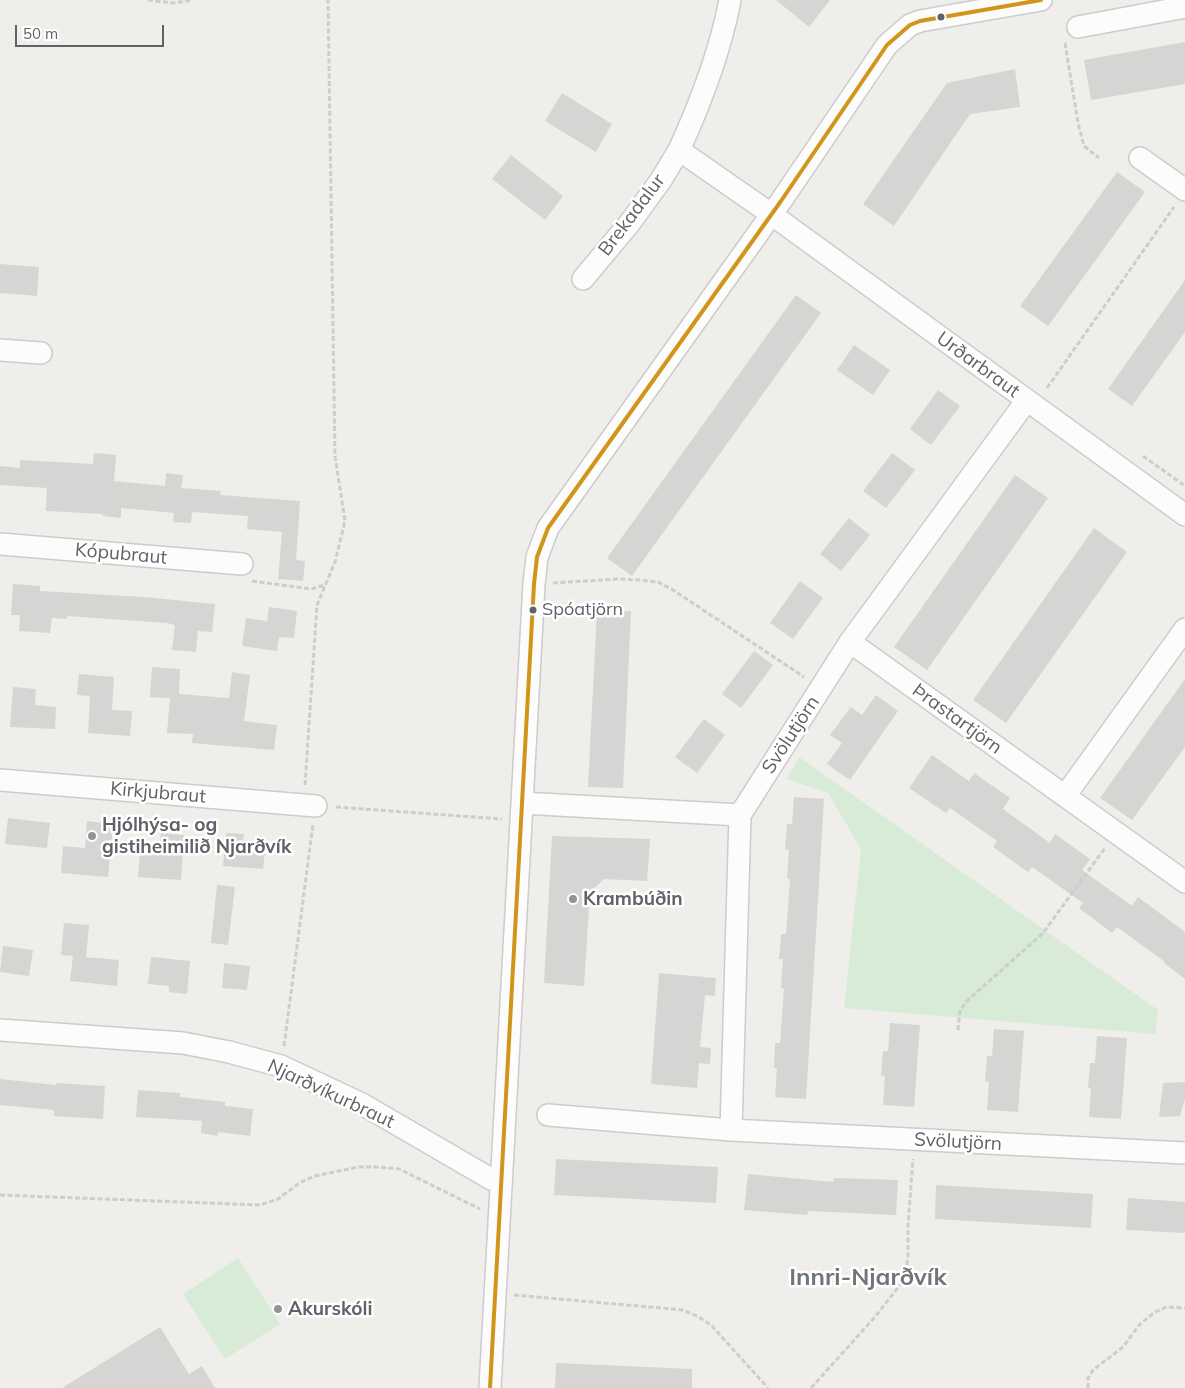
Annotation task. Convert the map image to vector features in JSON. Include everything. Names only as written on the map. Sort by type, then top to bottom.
[{"type":"street","name":"Brekadalur","points":[[583,279],[629,224],[661,180],[679,150],[708,83],[730,0]]},
{"type":"street","points":[[490,1388],[534,584],[537,557],[548,528],[771,214],[887,45],[910,25],[920,21],[1041,0]]},
{"type":"street","points":[[1071,33],[1173,6]]},
{"type":"street","points":[[679,150],[771,214]]},
{"type":"street","points":[[1140,158],[1182,195]]},
{"type":"street","name":"Urðarbraut","points":[[771,214],[1185,515]]},
{"type":"street","points":[[0,350],[41,353]]},
{"type":"street","name":"Svölutjörn","points":[[740,815],[850,642],[1027,400]]},
{"type":"street","name":"Kópubraut","points":[[0,544],[242,564]]},
{"type":"street","points":[[1064,796],[1185,629]]},
{"type":"street","name":"Þrastartjörn","points":[[850,642],[1185,882]]},
{"type":"street","name":"Kirkjubraut","points":[[0,780],[316,806]]},
{"type":"street","points":[[521,812],[740,815],[731,1130]]},
{"type":"street","name":"Njarðvíkurbraut","points":[[0,1030],[183,1043],[229,1052],[281,1066],[362,1104],[491,1179],[500,1182]]},
{"type":"street","name":"Svölutjörn","points":[[548,1115],[731,1130],[1185,1154]]},
{"type":"path","points":[[148,0],[173,3],[192,0]]},
{"type":"path","points":[[281,1066],[316,806],[305,789],[317,605],[335,562],[346,521],[335,456],[328,0]]},
{"type":"path","points":[[1071,33],[1078,123],[1084,146],[1099,158]]},
{"type":"path","points":[[1046,388],[1182,195]]},
{"type":"path","points":[[242,564],[238,579],[312,589],[325,585]]},
{"type":"path","points":[[534,584],[618,579],[658,582],[674,590],[821,688]]},
{"type":"path","points":[[316,806],[521,812]]},
{"type":"path","points":[[958,1030],[960,1011],[966,1002],[1043,933],[1116,832]]},
{"type":"path","points":[[811,1388],[875,1317],[900,1285],[905,1274],[908,1258],[908,1226],[915,1140]]},
{"type":"path","points":[[0,1195],[260,1204],[278,1199],[301,1182],[314,1176],[358,1167],[377,1166],[399,1169],[499,1218]]},
{"type":"path","points":[[495,1293],[683,1310],[699,1317],[712,1326],[768,1388]]},
{"type":"path","points":[[1088,1388],[1088,1378],[1093,1370],[1123,1348],[1140,1324],[1155,1312],[1167,1307],[1185,1308]]},
{"type":"green space","points":[[799,757],[1158,1010],[1155,1034],[844,1008],[861,849],[828,793],[787,779]]},
{"type":"green space","points":[[238,1258],[280,1324],[225,1359],[183,1294]]},
{"type":"building","points":[[776,0],[830,0],[809,27]]},
{"type":"building","points":[[1185,42],[1185,84],[1091,100],[1084,60]]},
{"type":"building","points":[[1015,69],[1020,107],[970,114],[894,226],[863,204],[947,83]]},
{"type":"building","points":[[562,93],[612,124],[596,152],[545,121]]},
{"type":"building","points":[[511,155],[563,196],[545,220],[492,179]]},
{"type":"building","points":[[1117,172],[1145,192],[1048,326],[1020,306]]},
{"type":"building","points":[[0,264],[39,267],[37,296],[0,293]]},
{"type":"building","points":[[1185,280],[1185,332],[1132,406],[1108,389]]},
{"type":"building","points":[[796,295],[821,313],[632,576],[607,558]]},
{"type":"building","points":[[854,345],[890,370],[873,395],[837,370]]},
{"type":"building","points":[[938,390],[960,406],[931,445],[910,429]]},
{"type":"building","points":[[94,453],[116,455],[114,481],[165,486],[166,473],[183,475],[181,488],[221,491],[220,495],[300,501],[296,560],[305,561],[303,581],[278,579],[282,532],[247,529],[248,516],[192,512],[191,523],[173,522],[174,513],[121,508],[121,518],[103,516],[103,514],[46,511],[47,488],[0,485],[0,466],[20,468],[20,460],[93,464]]},
{"type":"building","points":[[892,453],[915,470],[886,508],[863,491]]},
{"type":"building","points":[[1015,475],[1048,498],[927,670],[894,647]]},
{"type":"building","points":[[849,518],[870,535],[841,571],[820,554]]},
{"type":"building","points":[[1094,528],[1127,552],[1006,723],[973,700]]},
{"type":"building","points":[[800,581],[823,598],[793,639],[770,623]]},
{"type":"building","points":[[13,584],[40,586],[40,591],[144,597],[215,604],[212,632],[198,631],[196,652],[172,650],[175,625],[167,623],[67,616],[67,619],[52,618],[50,633],[19,631],[20,615],[11,615]]},
{"type":"building","points":[[269,607],[297,611],[294,638],[279,637],[277,651],[242,646],[246,618],[267,621]]},
{"type":"building","points":[[597,610],[631,611],[623,788],[588,787]]},
{"type":"building","points":[[754,651],[773,665],[741,708],[722,694]]},
{"type":"building","points":[[152,667],[180,669],[179,694],[229,698],[232,672],[250,675],[244,721],[277,725],[274,750],[192,743],[193,734],[167,733],[170,698],[150,697]]},
{"type":"building","points":[[79,674],[114,677],[112,710],[132,711],[130,736],[88,733],[90,696],[77,695]]},
{"type":"building","points":[[1185,679],[1185,747],[1132,820],[1100,798]]},
{"type":"building","points":[[13,687],[36,689],[35,705],[56,707],[55,729],[10,727]]},
{"type":"building","points":[[876,695],[898,711],[850,780],[827,764],[842,743],[830,735],[851,707],[862,715]]},
{"type":"building","points":[[704,719],[725,735],[697,773],[675,757]]},
{"type":"building","points":[[932,755],[969,781],[974,773],[1010,798],[1003,809],[1050,843],[1055,834],[1090,859],[1082,870],[1132,906],[1138,897],[1185,932],[1185,979],[1117,927],[1112,933],[1079,908],[1083,903],[1032,867],[1028,872],[993,847],[997,841],[950,808],[946,813],[909,788]]},
{"type":"building","points":[[794,797],[824,799],[806,1099],[775,1097],[777,1068],[774,1068],[775,1043],[780,1043],[784,989],[781,988],[783,959],[779,959],[781,934],[786,934],[790,879],[787,878],[789,850],[785,849],[787,824],[792,824]]},
{"type":"building","points":[[8,818],[50,823],[47,848],[5,844]]},
{"type":"building","points":[[87,821],[113,824],[108,877],[61,873],[63,846],[85,848]]},
{"type":"building","points":[[161,833],[184,835],[181,880],[138,877],[140,854],[159,855]]},
{"type":"building","points":[[226,833],[244,834],[243,840],[266,842],[263,869],[223,866]]},
{"type":"building","points":[[552,836],[650,839],[647,881],[604,879],[590,892],[584,986],[544,983]]},
{"type":"building","points":[[217,885],[235,887],[228,945],[211,943]]},
{"type":"building","points":[[64,923],[89,925],[86,957],[61,955]]},
{"type":"building","points":[[3,946],[33,950],[29,976],[0,972]]},
{"type":"building","points":[[73,956],[119,960],[117,986],[70,981]]},
{"type":"building","points":[[151,957],[190,961],[187,994],[169,992],[169,986],[148,984]]},
{"type":"building","points":[[224,963],[250,966],[247,990],[222,988]]},
{"type":"building","points":[[659,973],[716,978],[715,996],[705,995],[700,1047],[711,1048],[710,1064],[699,1063],[697,1088],[651,1084]]},
{"type":"building","points":[[890,1023],[920,1025],[914,1107],[883,1105],[885,1076],[881,1076],[883,1051],[888,1051]]},
{"type":"building","points":[[994,1029],[1024,1031],[1018,1112],[987,1110],[989,1082],[985,1081],[987,1056],[992,1056]]},
{"type":"building","points":[[1097,1036],[1127,1038],[1121,1119],[1089,1117],[1091,1089],[1088,1088],[1090,1063],[1095,1063]]},
{"type":"building","points":[[0,1079],[56,1085],[56,1083],[105,1086],[103,1119],[54,1116],[54,1110],[0,1105]]},
{"type":"building","points":[[1185,1082],[1185,1099],[1180,1116],[1159,1117],[1163,1083]]},
{"type":"building","points":[[138,1090],[180,1093],[180,1097],[225,1102],[225,1106],[253,1109],[250,1136],[218,1132],[218,1136],[201,1133],[202,1121],[136,1117]]},
{"type":"building","points":[[556,1159],[718,1167],[716,1203],[554,1195]]},
{"type":"building","points":[[748,1174],[833,1182],[834,1178],[898,1180],[896,1215],[808,1211],[807,1215],[744,1210]]},
{"type":"building","points":[[936,1185],[1093,1194],[1091,1228],[935,1219]]},
{"type":"building","points":[[1128,1198],[1185,1202],[1185,1233],[1126,1230]]},
{"type":"building","points":[[160,1327],[189,1374],[202,1366],[215,1388],[62,1388]]},
{"type":"building","points":[[556,1363],[692,1369],[692,1388],[555,1388]]},
{"type":"transit line","points":[[490,1388],[534,584],[537,557],[548,528],[781,201],[887,45],[910,25],[920,21],[1041,0]]},
{"type":"place","name":"Spóatjörn","points":[[533,610]]},
{"type":"place","name":"Hjólhýsa- og gistiheimilið Njarðvík","points":[[92,836]]},
{"type":"place","name":"Krambúðin","points":[[573,899]]},
{"type":"place","name":"Akurskóli","points":[[278,1309]]},
{"type":"district","name":"Innri-Njarðvík","points":[[868,1278]]}]
